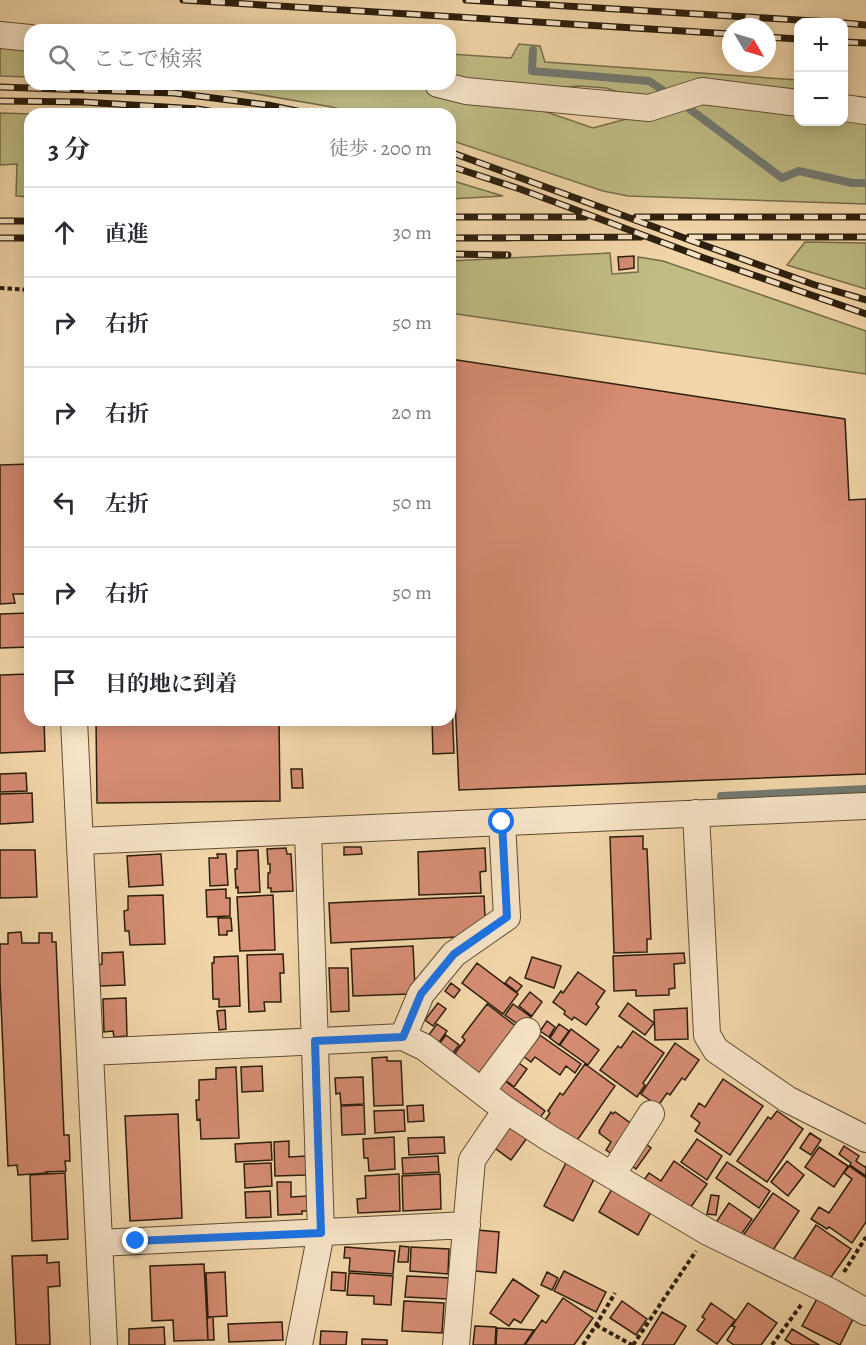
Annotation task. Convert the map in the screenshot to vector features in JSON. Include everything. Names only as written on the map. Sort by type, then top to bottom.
[{"type":"street","points":[[0,35],[24,37]]},
{"type":"street","points":[[456,89],[466,92],[649,108],[702,91],[794,102]]},
{"type":"street","points":[[848,109],[866,111]]},
{"type":"street","points":[[74,726],[104,1345]]},
{"type":"street","points":[[80,841],[866,806]]},
{"type":"street","points":[[696,813],[707,1035],[716,1050],[787,1099],[866,1139]]},
{"type":"street","points":[[403,1037],[421,994],[454,954],[507,917],[502,822]]},
{"type":"street","points":[[299,1345],[321,1233],[308,831]]},
{"type":"street","points":[[482,1091],[527,1031]]},
{"type":"street","points":[[90,1052],[403,1037],[424,1047],[506,1110],[549,1138],[708,1232],[823,1288],[866,1312]]},
{"type":"street","points":[[456,1345],[472,1160],[506,1110]]},
{"type":"street","points":[[612,1175],[651,1114]]},
{"type":"street","points":[[99,1243],[467,1225]]},
{"type":"path","points":[[0,288],[24,290]]},
{"type":"path","points":[[597,1325],[632,1345],[708,1232]]},
{"type":"path","points":[[772,1345],[866,1237]]},
{"type":"path","points":[[583,1345],[615,1293]]},
{"type":"shaded area","points":[[0,42],[24,44],[24,77],[0,76]]},
{"type":"shaded area","points":[[519,44],[540,46],[545,62],[794,80],[794,96],[639,99],[606,88],[579,86],[532,90],[456,80],[456,54],[511,58]]},
{"type":"shaded area","points":[[233,90],[431,90],[453,96],[532,107],[593,128],[702,97],[794,109],[794,126],[848,126],[848,116],[866,118],[866,204],[628,196],[603,191],[456,142],[456,108],[336,108]]},
{"type":"shaded area","points":[[0,113],[24,114],[24,197],[16,196],[17,164],[0,165]]},
{"type":"shaded area","points":[[456,182],[503,196],[456,199]]},
{"type":"shaded area","points":[[805,242],[866,243],[866,289],[787,265]]},
{"type":"shaded area","points":[[610,253],[612,274],[638,272],[638,257],[663,261],[866,331],[866,374],[456,314],[456,261]]},
{"type":"building","points":[[634,256],[634,268],[619,270],[618,257]]},
{"type":"building","points":[[456,360],[845,419],[849,500],[866,499],[866,774],[459,790],[456,721]]},
{"type":"building","points":[[24,464],[24,594],[13,594],[15,603],[0,604],[0,465]]},
{"type":"building","points":[[24,613],[24,647],[0,648],[0,614]]},
{"type":"building","points":[[24,674],[24,726],[44,726],[45,751],[0,753],[0,675]]},
{"type":"building","points":[[96,726],[279,726],[280,801],[97,803]]},
{"type":"building","points":[[432,726],[453,726],[454,753],[433,754]]},
{"type":"building","points":[[291,769],[302,769],[303,788],[292,788]]},
{"type":"building","points":[[26,773],[27,791],[0,792],[0,774]]},
{"type":"building","points":[[32,793],[33,822],[0,824],[0,794]]},
{"type":"building","points":[[643,836],[643,849],[647,849],[651,939],[647,939],[647,952],[614,953],[610,837]]},
{"type":"building","points":[[344,847],[361,847],[362,854],[344,855]]},
{"type":"building","points":[[286,848],[287,854],[291,854],[293,891],[271,892],[271,888],[268,888],[270,864],[268,864],[267,849]]},
{"type":"building","points":[[485,848],[486,871],[480,872],[481,893],[419,895],[418,852]]},
{"type":"building","points":[[0,850],[35,850],[37,897],[0,898]]},
{"type":"building","points":[[258,850],[260,892],[238,893],[235,869],[237,869],[237,851]]},
{"type":"building","points":[[161,854],[163,885],[129,887],[127,856]]},
{"type":"building","points":[[217,854],[226,854],[228,885],[210,886],[209,858],[218,858]]},
{"type":"building","points":[[226,889],[226,898],[230,898],[230,916],[207,917],[206,890]]},
{"type":"building","points":[[163,895],[165,944],[130,945],[129,931],[125,931],[124,911],[128,910],[128,896]]},
{"type":"building","points":[[273,895],[275,950],[240,951],[237,897]]},
{"type":"building","points":[[484,896],[485,918],[458,937],[331,943],[329,903]]},
{"type":"building","points":[[218,918],[231,918],[232,931],[227,931],[227,935],[219,935]]},
{"type":"building","points":[[21,932],[22,943],[39,943],[39,933],[52,933],[52,942],[56,942],[64,1135],[69,1135],[70,1161],[65,1161],[66,1171],[18,1175],[17,1165],[8,1166],[0,944],[8,944],[8,933]]},
{"type":"building","points":[[413,946],[415,988],[410,994],[353,996],[351,949]]},
{"type":"building","points":[[123,952],[125,985],[100,986],[99,965],[102,964],[102,953]]},
{"type":"building","points":[[684,953],[685,963],[674,964],[675,988],[669,989],[669,995],[636,996],[636,990],[614,991],[613,956]]},
{"type":"building","points":[[283,954],[284,973],[280,973],[281,1002],[264,1002],[265,1011],[249,1012],[247,955]]},
{"type":"building","points":[[238,956],[240,1006],[219,1007],[219,999],[213,999],[212,963],[214,963],[214,957]]},
{"type":"building","points":[[532,957],[561,966],[554,988],[525,978]]},
{"type":"building","points":[[477,963],[518,994],[503,1014],[462,983]]},
{"type":"building","points":[[329,968],[348,968],[349,1011],[331,1012]]},
{"type":"building","points":[[578,972],[605,991],[596,1004],[599,1007],[586,1025],[574,1017],[572,1020],[553,1002],[561,991],[563,993]]},
{"type":"building","points":[[510,977],[522,986],[517,992],[505,983]]},
{"type":"building","points":[[451,983],[460,990],[454,998],[445,991]]},
{"type":"building","points":[[530,992],[542,1002],[532,1016],[519,1006]]},
{"type":"building","points":[[126,998],[127,1036],[114,1037],[113,1031],[104,1032],[103,999]]},
{"type":"building","points":[[438,1003],[446,1009],[433,1026],[425,1020]]},
{"type":"building","points":[[628,1003],[654,1023],[645,1035],[619,1016]]},
{"type":"building","points":[[487,1004],[521,1030],[477,1078],[452,1059],[465,1040],[462,1037]]},
{"type":"building","points":[[513,1004],[531,1017],[523,1028],[505,1015]]},
{"type":"building","points":[[687,1008],[688,1039],[655,1040],[654,1010]]},
{"type":"building","points":[[225,1010],[226,1029],[219,1030],[217,1011]]},
{"type":"building","points":[[547,1021],[555,1027],[549,1037],[540,1031]]},
{"type":"building","points":[[437,1024],[447,1031],[435,1048],[425,1040]]},
{"type":"building","points":[[559,1024],[569,1031],[559,1045],[550,1038]]},
{"type":"building","points":[[571,1029],[599,1050],[588,1065],[560,1045]]},
{"type":"building","points":[[534,1031],[581,1064],[575,1073],[566,1066],[560,1075],[535,1057],[531,1062],[519,1053]]},
{"type":"building","points":[[633,1031],[664,1053],[643,1083],[645,1085],[637,1097],[600,1070],[618,1046],[621,1048]]},
{"type":"building","points":[[446,1035],[459,1045],[449,1058],[436,1048]]},
{"type":"building","points":[[675,1043],[699,1060],[685,1080],[682,1078],[670,1095],[667,1093],[658,1106],[641,1094]]},
{"type":"building","points":[[387,1057],[387,1061],[401,1061],[403,1105],[374,1106],[372,1058]]},
{"type":"building","points":[[513,1059],[527,1069],[514,1087],[500,1076]]},
{"type":"building","points":[[585,1064],[615,1086],[576,1142],[545,1120],[560,1093],[563,1095]]},
{"type":"building","points":[[262,1066],[263,1091],[242,1092],[241,1067]]},
{"type":"building","points":[[236,1067],[239,1138],[201,1139],[196,1100],[199,1100],[199,1080],[216,1079],[216,1068]]},
{"type":"building","points":[[363,1077],[364,1104],[341,1105],[340,1093],[336,1094],[335,1078]]},
{"type":"building","points":[[500,1077],[545,1111],[536,1123],[491,1088]]},
{"type":"building","points":[[723,1079],[763,1106],[730,1155],[695,1131],[700,1123],[691,1116],[699,1103],[705,1107]]},
{"type":"building","points":[[364,1105],[365,1134],[342,1135],[341,1106]]},
{"type":"building","points":[[423,1105],[424,1121],[408,1122],[407,1106]]},
{"type":"building","points":[[404,1110],[405,1131],[375,1133],[374,1111]]},
{"type":"building","points":[[777,1111],[803,1129],[767,1182],[737,1161],[768,1117],[771,1119]]},
{"type":"building","points":[[611,1112],[613,1114],[615,1112],[636,1127],[615,1156],[606,1150],[611,1142],[599,1133]]},
{"type":"building","points":[[178,1114],[182,1218],[130,1221],[125,1116]]},
{"type":"building","points":[[511,1121],[530,1134],[511,1160],[492,1146]]},
{"type":"building","points":[[810,1133],[821,1140],[811,1155],[800,1148]]},
{"type":"building","points":[[394,1137],[395,1169],[369,1171],[368,1158],[364,1158],[363,1139]]},
{"type":"building","points":[[444,1137],[445,1153],[409,1155],[408,1138]]},
{"type":"building","points":[[697,1139],[722,1156],[707,1180],[681,1162]]},
{"type":"building","points":[[289,1141],[289,1157],[306,1156],[307,1175],[275,1176],[274,1142]]},
{"type":"building","points":[[642,1141],[651,1148],[636,1169],[627,1162]]},
{"type":"building","points":[[271,1142],[272,1160],[236,1162],[235,1144]]},
{"type":"building","points":[[844,1146],[859,1156],[856,1161],[866,1166],[866,1176],[839,1154]]},
{"type":"building","points":[[819,1147],[848,1166],[834,1187],[805,1167]]},
{"type":"building","points":[[438,1156],[439,1172],[403,1174],[402,1158]]},
{"type":"building","points":[[567,1161],[596,1175],[573,1221],[544,1206]]},
{"type":"building","points":[[674,1161],[707,1184],[688,1211],[641,1184],[649,1173],[661,1181]]},
{"type":"building","points":[[787,1161],[804,1175],[788,1196],[771,1182]]},
{"type":"building","points":[[727,1162],[770,1191],[759,1208],[716,1178]]},
{"type":"building","points":[[271,1163],[272,1186],[245,1188],[244,1164]]},
{"type":"building","points":[[849,1166],[866,1178],[866,1222],[852,1243],[829,1227],[827,1229],[811,1219],[819,1207],[829,1213],[852,1179],[844,1173]]},
{"type":"building","points":[[65,1173],[68,1239],[32,1241],[30,1175]]},
{"type":"building","points":[[399,1174],[400,1211],[358,1213],[357,1199],[366,1198],[365,1176]]},
{"type":"building","points":[[440,1174],[441,1209],[403,1211],[402,1176]]},
{"type":"building","points":[[277,1182],[291,1182],[291,1197],[308,1196],[309,1211],[302,1211],[302,1214],[278,1215]]},
{"type":"building","points":[[613,1187],[652,1210],[638,1235],[599,1212]]},
{"type":"building","points":[[270,1191],[271,1217],[246,1218],[245,1192]]},
{"type":"building","points":[[773,1193],[799,1211],[769,1256],[742,1237]]},
{"type":"building","points":[[711,1195],[719,1196],[716,1215],[707,1214]]},
{"type":"building","points":[[729,1203],[752,1219],[738,1239],[715,1224]]},
{"type":"building","points":[[816,1225],[851,1249],[829,1280],[793,1260]]},
{"type":"building","points":[[477,1230],[499,1232],[496,1273],[475,1271]]},
{"type":"building","points":[[400,1246],[409,1247],[408,1262],[398,1262]]},
{"type":"building","points":[[345,1247],[395,1251],[393,1274],[349,1271],[350,1258],[344,1258]]},
{"type":"building","points":[[411,1247],[449,1249],[448,1274],[410,1271]]},
{"type":"building","points":[[47,1255],[47,1263],[59,1262],[60,1286],[48,1287],[50,1345],[16,1345],[12,1256]]},
{"type":"building","points":[[204,1264],[208,1340],[174,1341],[173,1320],[152,1321],[150,1266]]},
{"type":"building","points":[[564,1271],[606,1292],[596,1312],[554,1291]]},
{"type":"building","points":[[225,1272],[227,1316],[208,1317],[206,1273]]},
{"type":"building","points":[[332,1272],[346,1273],[345,1291],[331,1290]]},
{"type":"building","points":[[547,1272],[558,1278],[552,1290],[541,1285]]},
{"type":"building","points":[[349,1273],[393,1276],[391,1305],[374,1304],[374,1296],[347,1295]]},
{"type":"building","points":[[407,1276],[451,1278],[449,1299],[405,1297]]},
{"type":"building","points":[[513,1279],[539,1296],[521,1323],[514,1319],[509,1326],[490,1313]]},
{"type":"building","points":[[818,1297],[855,1315],[840,1345],[802,1326]]},
{"type":"building","points":[[563,1298],[593,1318],[574,1345],[525,1345],[542,1320],[546,1323]]},
{"type":"building","points":[[404,1301],[444,1303],[442,1333],[402,1331]]},
{"type":"building","points":[[622,1301],[647,1319],[636,1335],[610,1318]]},
{"type":"building","points":[[711,1303],[735,1320],[717,1344],[697,1330],[705,1319],[702,1317]]},
{"type":"building","points":[[748,1303],[777,1323],[761,1345],[734,1345],[727,1340],[735,1327],[732,1326]]},
{"type":"building","points":[[662,1312],[686,1326],[674,1345],[642,1345]]},
{"type":"building","points":[[213,1317],[214,1340],[208,1340],[207,1318]]},
{"type":"building","points":[[282,1322],[283,1340],[229,1342],[228,1324]]},
{"type":"building","points":[[475,1326],[496,1327],[495,1345],[473,1345]]},
{"type":"building","points":[[164,1327],[165,1345],[129,1345],[129,1329]]},
{"type":"building","points":[[497,1328],[534,1330],[524,1345],[496,1345]]},
{"type":"building","points":[[792,1329],[819,1345],[793,1345],[785,1340]]},
{"type":"building","points":[[321,1331],[347,1332],[346,1345],[320,1345]]},
{"type":"building","points":[[362,1339],[387,1340],[387,1345],[362,1345]]},
{"type":"waterway","points":[[533,50],[532,71],[649,81],[667,93]]},
{"type":"waterway","points":[[683,104],[782,178],[799,171],[852,183],[866,183]]},
{"type":"waterway","points":[[721,796],[866,789]]},
{"type":"railway","points":[[183,0],[722,33]]},
{"type":"railway","points":[[466,0],[794,20]]},
{"type":"railway","points":[[848,23],[866,25]]},
{"type":"railway","points":[[776,38],[794,39]]},
{"type":"railway","points":[[848,42],[866,43]]},
{"type":"railway","points":[[0,87],[24,88]]},
{"type":"railway","points":[[87,90],[174,93],[282,108]]},
{"type":"railway","points":[[0,101],[82,102],[181,108]]},
{"type":"railway","points":[[456,154],[815,285],[866,300]]},
{"type":"railway","points":[[456,168],[866,314]]},
{"type":"railway","points":[[456,217],[585,217]]},
{"type":"railway","points":[[636,217],[866,217]]},
{"type":"railway","points":[[0,221],[24,221]]},
{"type":"railway","points":[[456,238],[641,237]]},
{"type":"railway","points":[[689,237],[866,237]]},
{"type":"railway","points":[[0,238],[24,238]]},
{"type":"railway","points":[[456,254],[508,255]]},
{"type":"route","points":[[136,1241],[321,1233],[315,1041],[403,1037],[421,994],[454,954],[507,917],[502,822]]}]
